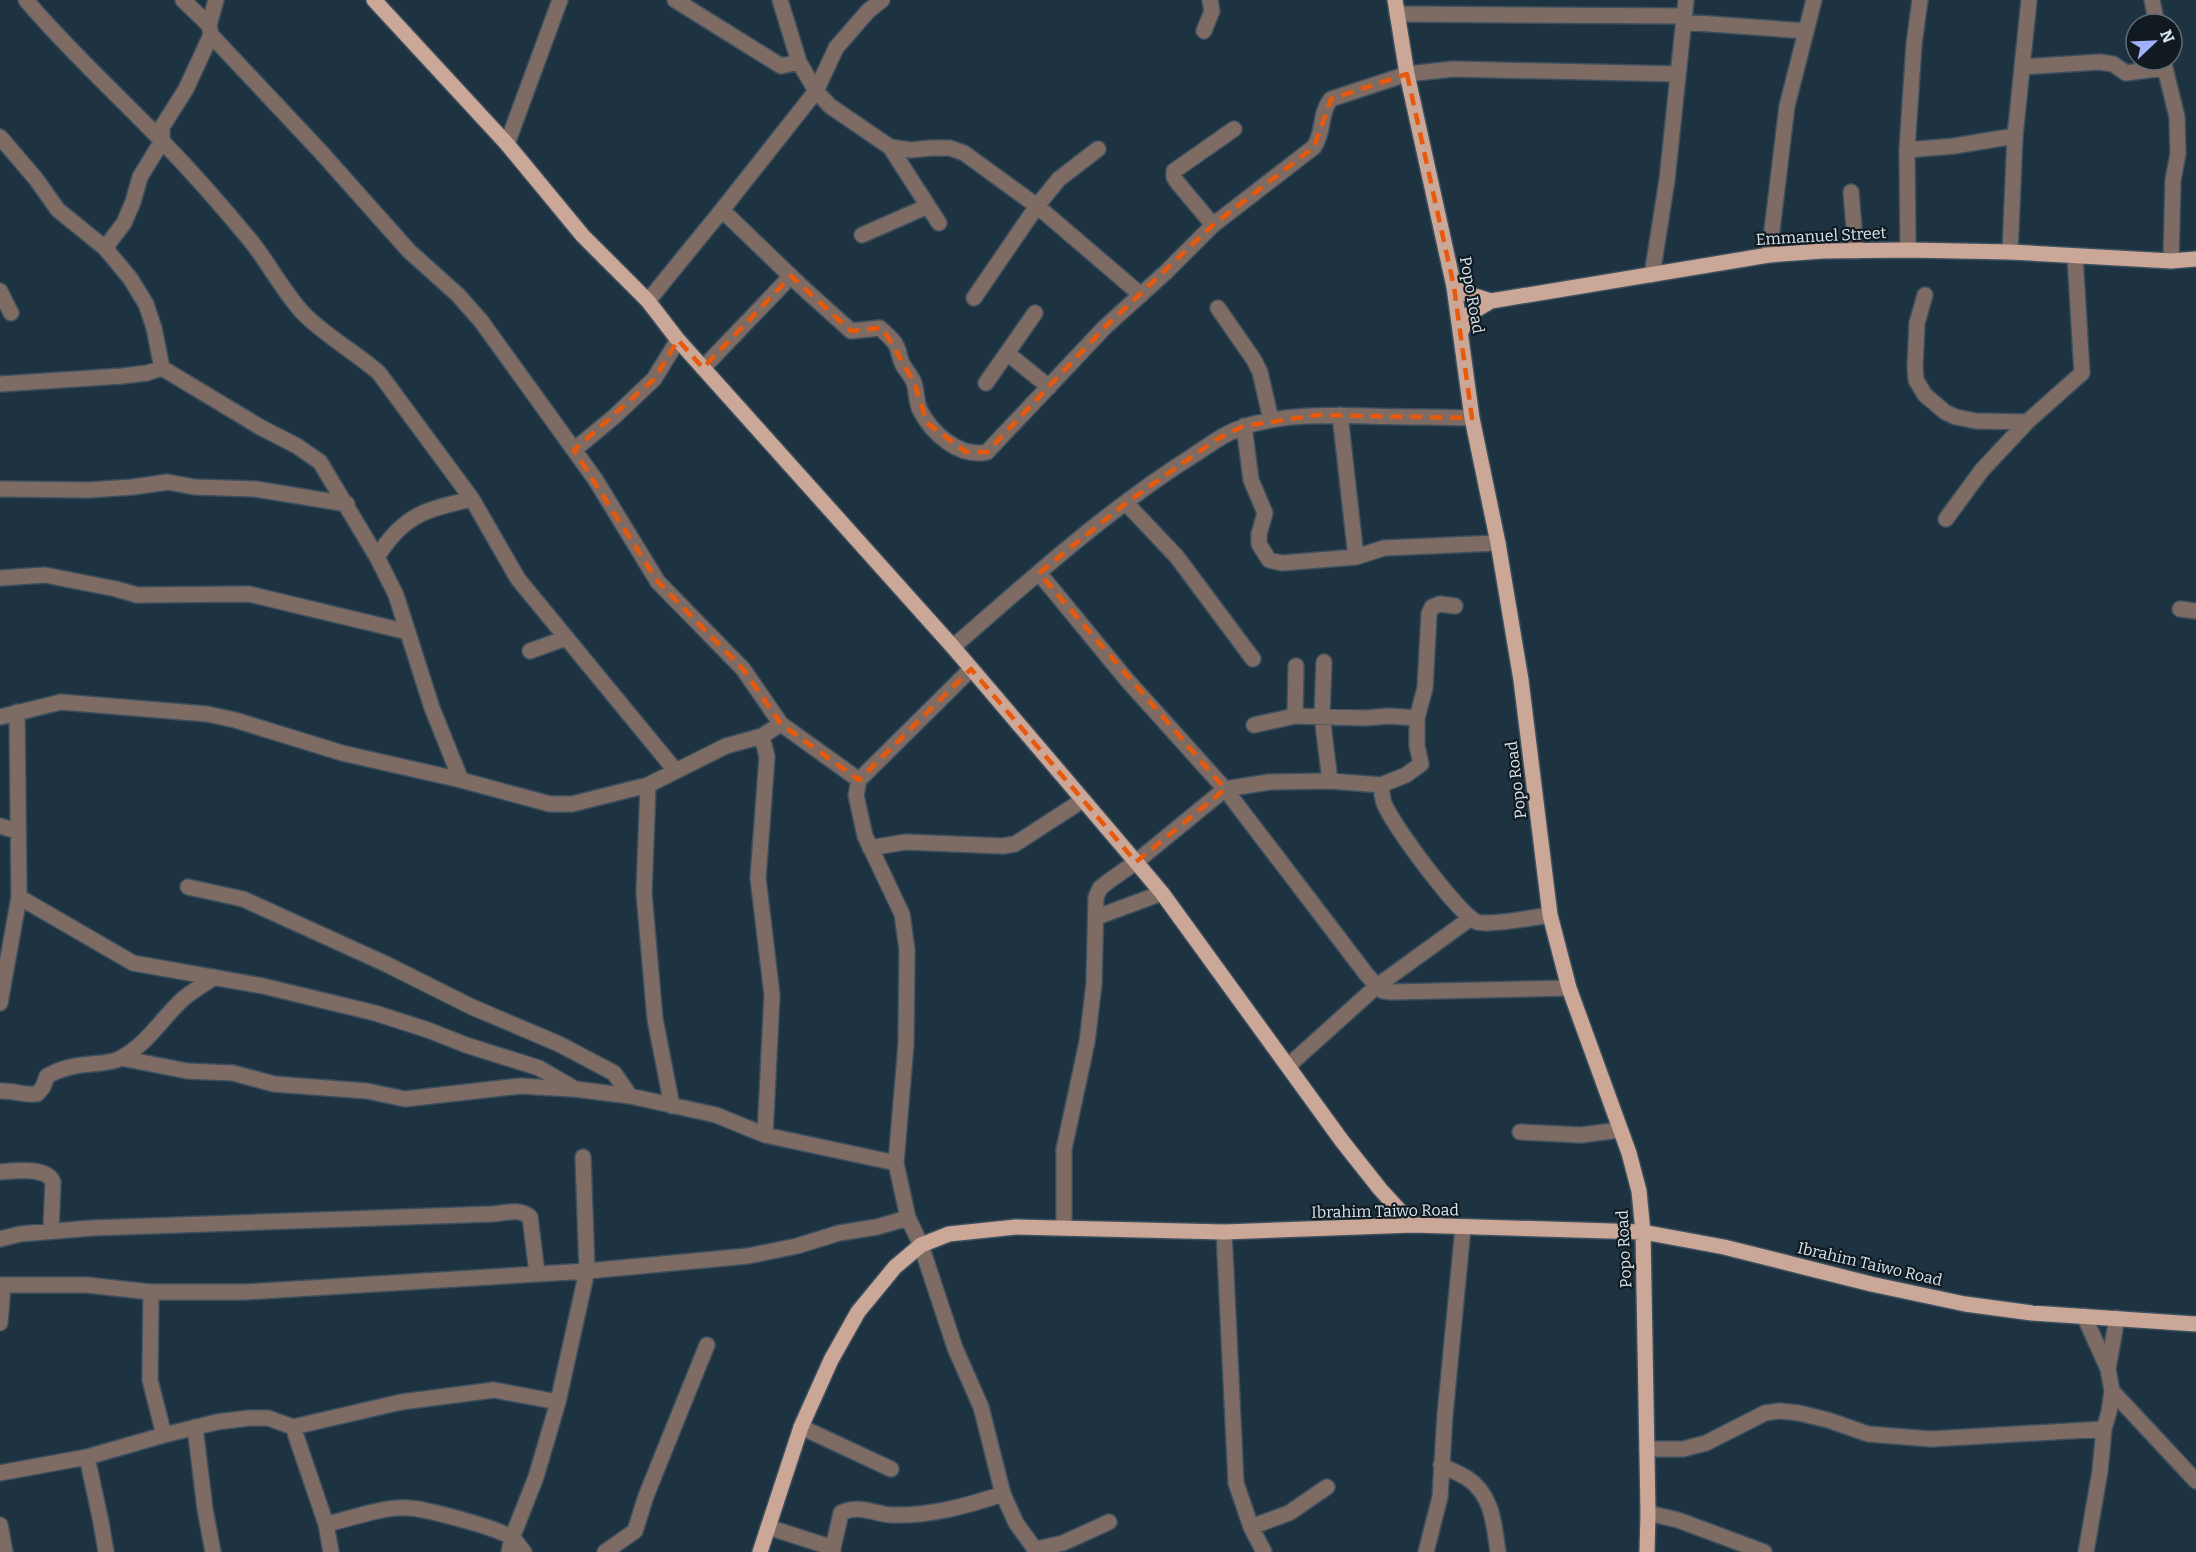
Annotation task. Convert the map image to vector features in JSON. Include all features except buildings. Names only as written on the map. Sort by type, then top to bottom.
[{"type":"main road","points":[[374,0],[507,144],[582,236],[648,301],[678,340],[953,647],[1136,862],[1162,893],[1355,1157],[1413,1225]]},
{"type":"main road","name":"Popo Road","points":[[1396,7],[1407,74],[1454,286],[1472,418],[1498,543],[1521,680],[1550,915],[1569,987],[1620,1130],[1639,1191],[1643,1232],[1647,1552]]},
{"type":"main road","name":"Emmanuel Street","points":[[1454,286],[1465,293],[1491,301],[1769,255],[1856,251],[2010,252],[2171,261],[2196,259]]},
{"type":"main road","points":[[1461,333],[1469,314],[1491,301]]},
{"type":"main road","name":"Ibrahim Taiwo Road","points":[[760,1552],[801,1427],[831,1360],[858,1312],[895,1267],[921,1245],[949,1234],[1016,1227],[1224,1232],[1413,1225],[1643,1232],[1724,1248],[1870,1284],[1965,1304],[2032,1313],[2196,1324]]},
{"type":"street","points":[[26,0],[96,77],[162,141],[251,241],[304,313],[344,348],[363,359],[379,373],[472,499],[518,579],[542,605],[566,638],[675,770]]},
{"type":"street","points":[[183,0],[409,251],[458,296],[481,321],[595,479],[658,582],[743,669],[781,724],[859,780]]},
{"type":"street","points":[[105,248],[124,223],[140,177],[162,141],[162,127],[186,89],[210,30],[216,0]]},
{"type":"street","points":[[507,144],[560,0]]},
{"type":"street","points":[[675,0],[781,66],[799,62]]},
{"type":"street","points":[[780,0],[799,62],[816,91],[830,106],[890,147],[939,223]]},
{"type":"street","points":[[648,301],[816,91],[836,48],[868,11],[882,0]]},
{"type":"street","points":[[1204,31],[1212,11],[1210,0]]},
{"type":"street","points":[[1652,275],[1667,180],[1686,0]]},
{"type":"street","points":[[1769,255],[1787,106],[1814,0]]},
{"type":"street","points":[[1908,250],[1907,150],[1914,44],[1920,0]]},
{"type":"street","points":[[2010,252],[2015,136],[2028,0]]},
{"type":"street","points":[[1396,7],[1683,19],[1806,31]]},
{"type":"street","points":[[2022,67],[2100,62],[2113,64],[2124,72]]},
{"type":"street","points":[[722,210],[851,331],[880,328],[886,333],[896,344],[900,361],[914,382],[919,408],[927,423],[942,437],[966,452],[976,454],[987,452],[1105,327],[1213,225],[1314,147],[1321,136],[1325,107],[1331,99],[1407,74],[1453,69],[1677,75]]},
{"type":"street","points":[[2165,72],[2177,117],[2178,154],[2173,180],[2171,261]]},
{"type":"street","points":[[1213,225],[1177,182],[1174,171],[1234,129]]},
{"type":"street","points":[[1907,150],[1954,146],[2015,136]]},
{"type":"street","points":[[0,137],[65,218],[105,248],[130,278],[146,304],[154,328],[162,368]]},
{"type":"street","points":[[890,147],[911,150],[950,148],[964,153],[1036,206],[1141,295]]},
{"type":"street","points":[[974,298],[1036,206],[1059,179],[1098,149]]},
{"type":"street","points":[[1851,192],[1856,251]]},
{"type":"street","points":[[862,235],[928,206]]},
{"type":"street","points":[[1946,519],[1982,470],[2027,422],[2082,373],[2075,256]]},
{"type":"street","points":[[703,368],[791,276]]},
{"type":"street","points":[[0,291],[12,313]]},
{"type":"street","points":[[1925,295],[1917,323],[1915,367],[1916,380],[1924,395],[1945,412],[1956,417],[1976,421],[2027,422]]},
{"type":"street","points":[[1218,308],[1260,372],[1271,420]]},
{"type":"street","points":[[986,383],[1035,313]]},
{"type":"street","points":[[574,450],[654,379],[678,340]]},
{"type":"street","points":[[1007,354],[1049,387]]},
{"type":"street","points":[[0,384],[122,376],[162,368],[250,421],[297,446],[320,462],[377,556],[396,596],[432,708],[461,780]]},
{"type":"street","points":[[953,647],[1039,573],[1176,465],[1217,439],[1244,426],[1271,420],[1317,415],[1472,418]]},
{"type":"street","points":[[1340,415],[1356,557]]},
{"type":"street","points":[[1244,426],[1251,480],[1265,513],[1259,534],[1259,544],[1269,560],[1282,563],[1356,557],[1384,548],[1498,543]]},
{"type":"street","points":[[0,489],[88,490],[168,482],[194,487],[255,489],[346,504]]},
{"type":"street","points":[[377,556],[388,539],[408,520],[427,510],[472,499]]},
{"type":"street","points":[[1126,503],[1177,557],[1253,659]]},
{"type":"street","points":[[1039,573],[1127,680],[1224,789],[1367,975],[1383,991],[1569,987]]},
{"type":"street","points":[[0,578],[45,576],[116,589],[137,596],[249,594],[408,632]]},
{"type":"street","points":[[1064,1227],[1064,1149],[1087,1042],[1094,984],[1096,897],[1100,888],[1136,862],[1224,789],[1269,783],[1330,781],[1381,785],[1406,775],[1421,764],[1417,746],[1417,718],[1426,680],[1429,614],[1435,605],[1455,606]]},
{"type":"street","points":[[530,651],[566,638]]},
{"type":"street","points":[[1323,662],[1322,716],[1330,781]]},
{"type":"street","points":[[1295,716],[1296,666]]},
{"type":"street","points":[[971,669],[859,780],[856,795],[859,816],[870,848],[902,914],[907,950],[906,1044],[896,1163],[908,1218],[921,1245],[955,1348],[981,1407],[1003,1494],[1016,1523],[1037,1551],[1064,1543],[1109,1522]]},
{"type":"street","points":[[0,717],[61,702],[207,714],[235,720],[342,753],[461,780],[550,804],[572,804],[648,785],[726,746],[762,736],[781,724]]},
{"type":"street","points":[[1,992],[19,897],[17,711]]},
{"type":"street","points":[[1254,725],[1295,716],[1417,718]]},
{"type":"street","points":[[762,736],[768,757],[758,878],[772,995],[765,1135]]},
{"type":"street","points":[[648,785],[644,893],[655,1019],[672,1106]]},
{"type":"street","points":[[1381,785],[1384,804],[1398,827],[1455,903],[1471,918],[1481,923],[1550,915]]},
{"type":"street","points":[[870,848],[905,842],[1003,846],[1015,844],[1083,800]]},
{"type":"street","points":[[0,826],[17,831]]},
{"type":"street","points":[[188,887],[243,899],[386,964],[472,1007],[559,1044],[614,1073],[630,1096]]},
{"type":"street","points":[[1096,917],[1162,893]]},
{"type":"street","points":[[19,897],[133,963],[263,986],[375,1013],[539,1068],[575,1089]]},
{"type":"street","points":[[1288,1066],[1377,986],[1471,918]]},
{"type":"street","points":[[0,1091],[38,1094],[47,1076],[65,1067],[113,1062],[121,1058],[148,1038],[184,997],[201,988],[213,977]]},
{"type":"street","points":[[121,1058],[187,1071],[233,1073],[274,1084],[367,1091],[405,1099],[520,1086],[575,1089],[630,1096],[716,1115],[765,1135],[896,1163]]},
{"type":"street","points":[[1520,1132],[1581,1135],[1620,1130]]},
{"type":"street","points":[[510,1545],[536,1477],[558,1402],[586,1271],[584,1157]]},
{"type":"street","points":[[0,1172],[21,1171],[45,1173],[50,1176],[53,1182],[51,1230]]},
{"type":"street","points":[[0,1239],[51,1230],[492,1214],[518,1211],[530,1217],[537,1273]]},
{"type":"street","points":[[0,1323],[2,1285],[87,1285],[151,1292],[245,1292],[586,1271],[748,1256],[908,1218]]},
{"type":"street","points":[[1426,1552],[1440,1497],[1462,1228]]},
{"type":"street","points":[[1224,1232],[1236,1484],[1251,1527],[1264,1552]]},
{"type":"street","points":[[151,1292],[150,1380],[164,1435]]},
{"type":"street","points":[[2084,1316],[2108,1369],[2112,1391],[2104,1429],[2100,1471],[2086,1552]]},
{"type":"street","points":[[2108,1369],[2117,1318]]},
{"type":"street","points":[[605,1552],[635,1531],[646,1496],[707,1345]]},
{"type":"street","points":[[0,1473],[87,1457],[217,1422],[268,1418],[293,1427],[401,1402],[494,1390],[558,1402]]},
{"type":"street","points":[[2112,1391],[2196,1481]]},
{"type":"street","points":[[1647,1449],[1683,1449],[1707,1443],[1765,1413],[1780,1412],[1799,1413],[1828,1420],[1868,1434],[1931,1439],[2104,1429]]},
{"type":"street","points":[[195,1427],[213,1552]]},
{"type":"street","points":[[293,1427],[326,1524],[331,1552]]},
{"type":"street","points":[[801,1427],[891,1469]]},
{"type":"street","points":[[87,1457],[106,1552]]},
{"type":"street","points":[[1441,1465],[1467,1479],[1486,1498],[1492,1512],[1498,1552]]},
{"type":"street","points":[[1251,1527],[1290,1513],[1327,1487]]},
{"type":"street","points":[[768,1527],[833,1550],[841,1513],[847,1509],[890,1515],[920,1514],[954,1509],[1003,1494]]},
{"type":"street","points":[[326,1524],[371,1513],[407,1508],[433,1512],[496,1530],[510,1545],[524,1552]]},
{"type":"street","points":[[1648,1514],[1678,1520],[1764,1552]]},
{"type":"street","points":[[0,1525],[5,1552]]},
{"type":"highlighted area","points":[[1407,74],[1454,287],[1472,418],[1317,415],[1244,426],[1217,439],[1126,503],[1039,573],[1225,789],[1136,862],[971,669],[859,780],[781,724],[743,669],[658,582],[574,450],[654,379],[678,340],[703,368],[791,276],[851,331],[880,328],[886,334],[914,382],[927,423],[966,452],[987,452],[1105,327],[1213,225],[1314,147],[1331,99]]}]
